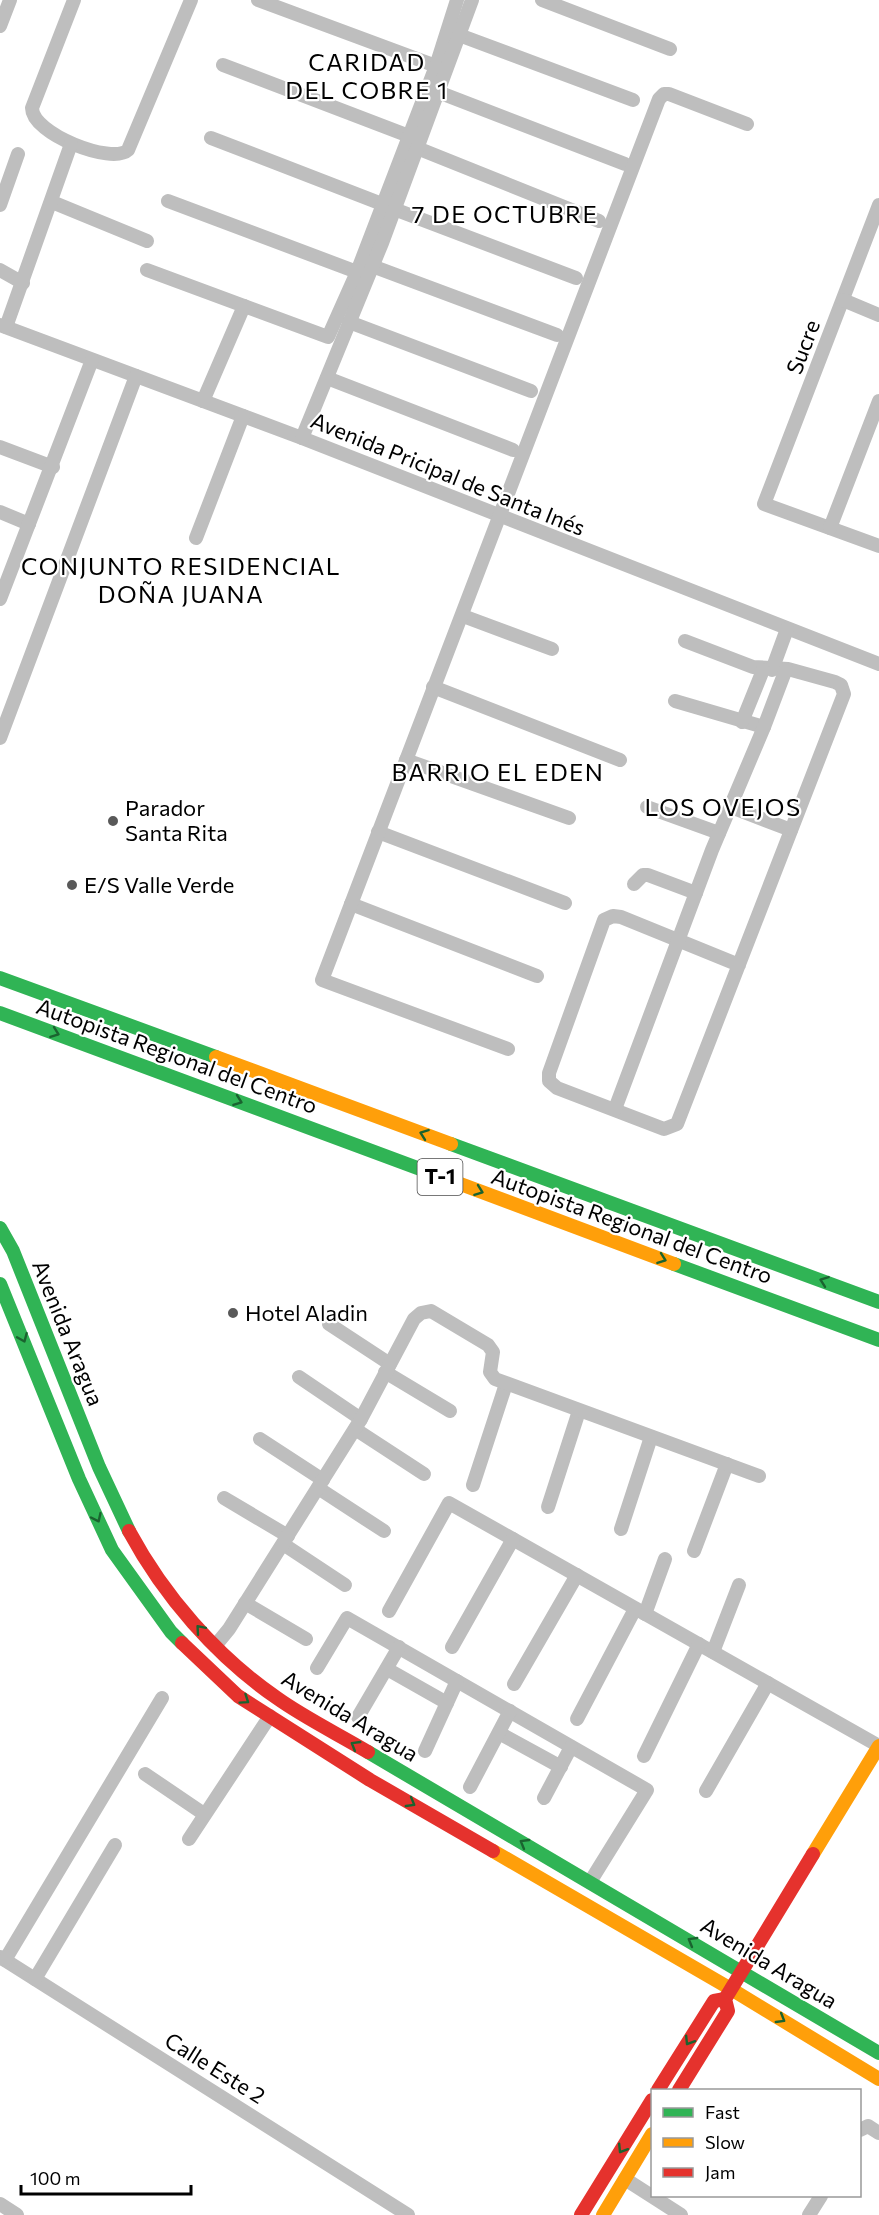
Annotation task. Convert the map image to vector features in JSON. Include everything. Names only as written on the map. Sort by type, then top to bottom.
[{"type":"main road","name":"Autopista Regional del Centro","points":[[0,978],[879,1302]]},
{"type":"main road","name":"Autopista Regional del Centro","points":[[0,1013],[879,1340]]},
{"type":"main road","name":"Avenida Aragua","points":[[0,1228],[14,1251],[98,1466],[125,1525],[146,1561],[174,1600],[215,1646],[277,1698],[879,2053]]},
{"type":"main road","name":"Avenida Aragua","points":[[0,1284],[79,1479],[112,1550],[171,1632],[238,1695],[370,1780],[728,1994],[879,2079]]},
{"type":"main road","points":[[659,2089],[714,2001],[728,1994],[743,1971],[879,1746]]},
{"type":"main road","points":[[680,2089],[728,2011],[728,1994]]},
{"type":"main road","points":[[581,2215],[651,2102]]},
{"type":"main road","points":[[603,2215],[651,2136]]},
{"type":"street","points":[[0,26],[10,0]]},
{"type":"street","points":[[74,0],[32,108],[32,117],[37,124],[71,144],[118,155],[128,150],[191,0]]},
{"type":"street","points":[[258,0],[436,66]]},
{"type":"street","points":[[302,438],[372,266],[409,136],[436,66],[457,0]]},
{"type":"street","points":[[147,270],[328,337],[417,148],[472,0]]},
{"type":"street","points":[[542,0],[670,49]]},
{"type":"street","points":[[459,34],[633,100]]},
{"type":"street","points":[[224,65],[409,136]]},
{"type":"street","points":[[438,92],[625,164]]},
{"type":"street","points":[[508,1048],[322,980],[659,99],[663,94],[669,94],[747,124]]},
{"type":"street","points":[[212,138],[576,278]]},
{"type":"street","points":[[3,326],[23,283],[71,144]]},
{"type":"street","points":[[417,148],[599,221]]},
{"type":"street","points":[[0,205],[18,154]]},
{"type":"street","points":[[168,201],[357,272]]},
{"type":"street","points":[[52,202],[147,241]]},
{"type":"street","name":"Sucre","points":[[830,528],[764,504],[879,205]]},
{"type":"street","points":[[372,266],[557,336]]},
{"type":"street","points":[[0,270],[23,283]]},
{"type":"street","points":[[843,300],[879,315]]},
{"type":"street","points":[[203,401],[244,306]]},
{"type":"street","points":[[350,322],[531,392]]},
{"type":"street","name":"Avenida Pricipal de Santa Inés","points":[[3,326],[302,438],[499,518],[879,664]]},
{"type":"street","points":[[0,599],[4,577],[53,467],[92,360]]},
{"type":"street","points":[[0,738],[136,376]]},
{"type":"street","points":[[327,378],[513,450]]},
{"type":"street","points":[[879,401],[830,528],[879,546]]},
{"type":"street","points":[[196,538],[243,416]]},
{"type":"street","points":[[0,447],[53,467]]},
{"type":"street","points":[[0,512],[29,524]]},
{"type":"street","points":[[463,616],[552,649]]},
{"type":"street","points":[[615,1110],[719,833],[764,727],[774,669],[787,629]]},
{"type":"street","points":[[685,641],[774,669],[835,682],[844,691],[792,831],[677,1124],[664,1129],[557,1088],[549,1082],[549,1073],[604,920],[613,916],[621,917],[739,965]]},
{"type":"street","points":[[742,722],[774,669]]},
{"type":"street","points":[[433,687],[620,760]]},
{"type":"street","points":[[675,701],[764,727]]},
{"type":"street","points":[[406,760],[569,818]]},
{"type":"street","points":[[647,807],[719,833]]},
{"type":"street","points":[[730,807],[792,831]]},
{"type":"street","points":[[378,832],[565,903]]},
{"type":"street","points":[[634,884],[643,875],[648,875],[696,893]]},
{"type":"street","points":[[351,904],[537,976]]},
{"type":"street","points":[[215,1646],[246,1603],[321,1484],[358,1424],[414,1319],[421,1312],[431,1311],[488,1345],[493,1352],[490,1372],[495,1380],[759,1476]]},
{"type":"street","points":[[329,1324],[450,1412]]},
{"type":"street","points":[[299,1377],[424,1474]]},
{"type":"street","points":[[473,1485],[506,1384]]},
{"type":"street","points":[[548,1507],[579,1411]]},
{"type":"street","points":[[621,1529],[651,1437]]},
{"type":"street","points":[[260,1439],[384,1531]]},
{"type":"street","points":[[694,1551],[727,1464]]},
{"type":"street","points":[[224,1498],[345,1585]]},
{"type":"street","points":[[389,1611],[449,1503],[879,1746]]},
{"type":"street","points":[[452,1647],[513,1539]]},
{"type":"street","points":[[577,1719],[640,1611],[665,1558]]},
{"type":"street","points":[[514,1684],[577,1575]]},
{"type":"street","points":[[713,1652],[740,1585]]},
{"type":"street","points":[[246,1603],[306,1639]]},
{"type":"street","points":[[318,1668],[347,1618],[647,1791],[590,1882]]},
{"type":"street","points":[[644,1756],[699,1644]]},
{"type":"street","points":[[358,1717],[399,1647]]},
{"type":"street","points":[[387,1669],[447,1703]]},
{"type":"street","points":[[424,1751],[458,1681]]},
{"type":"street","points":[[706,1791],[768,1683]]},
{"type":"street","points":[[2,1958],[162,1698]]},
{"type":"street","points":[[470,1787],[510,1711]]},
{"type":"street","points":[[189,1839],[270,1716]]},
{"type":"street","points":[[499,1733],[561,1767]]},
{"type":"street","points":[[544,1798],[571,1747]]},
{"type":"street","points":[[145,1774],[204,1814]]},
{"type":"street","points":[[35,1978],[115,1845]]},
{"type":"street","name":"Calle Este 2","points":[[2,1958],[408,2215]]},
{"type":"street","points":[[861,2129],[867,2126],[879,2133]]},
{"type":"street","points":[[625,2179],[651,2196]]},
{"type":"street","points":[[653,2197],[681,2215]]},
{"type":"street","points":[[809,2215],[820,2197]]},
{"type":"traffic: fast","points":[[0,978],[216,1057]]},
{"type":"traffic: fast","points":[[0,1013],[439,1176]]},
{"type":"traffic: fast","points":[[451,1144],[879,1302]]},
{"type":"traffic: fast","points":[[0,1228],[13,1251],[99,1467],[129,1531]]},
{"type":"traffic: fast","points":[[674,1264],[879,1340]]},
{"type":"traffic: fast","points":[[0,1284],[79,1479],[112,1550],[171,1632],[182,1643]]},
{"type":"traffic: fast","points":[[368,1752],[879,2053]]},
{"type":"traffic: slow","points":[[216,1057],[451,1144]]},
{"type":"traffic: slow","points":[[439,1176],[674,1264]]},
{"type":"traffic: slow","points":[[813,1854],[879,1746]]},
{"type":"traffic: slow","points":[[493,1851],[731,1989],[879,2079]]},
{"type":"traffic: slow","points":[[603,2215],[651,2136]]},
{"type":"traffic: jam","points":[[129,1531],[158,1579],[175,1601],[193,1623],[233,1663],[288,1705],[368,1752]]},
{"type":"traffic: jam","points":[[182,1643],[238,1696],[370,1780],[493,1851]]},
{"type":"traffic: jam","points":[[680,2089],[728,2011],[725,1999],[813,1854]]},
{"type":"traffic: jam","points":[[659,2089],[714,2001],[725,1999]]},
{"type":"traffic: jam","points":[[581,2215],[651,2102]]},
{"type":"place","name":"Parador Santa Rita","points":[[113,821]]},
{"type":"place","name":"E/S Valle Verde","points":[[72,885]]},
{"type":"place","name":"Hotel Aladin","points":[[233,1313]]},
{"type":"district","name":"CARIDAD DEL COBRE 1","points":[[367,77]]},
{"type":"district","name":"7 DE OCTUBRE","points":[[505,215]]},
{"type":"district","name":"CONJUNTO RESIDENCIAL DOÑA JUANA","points":[[181,581]]},
{"type":"district","name":"BARRIO EL EDEN","points":[[498,773]]},
{"type":"district","name":"LOS OVEJOS","points":[[723,808]]}]
